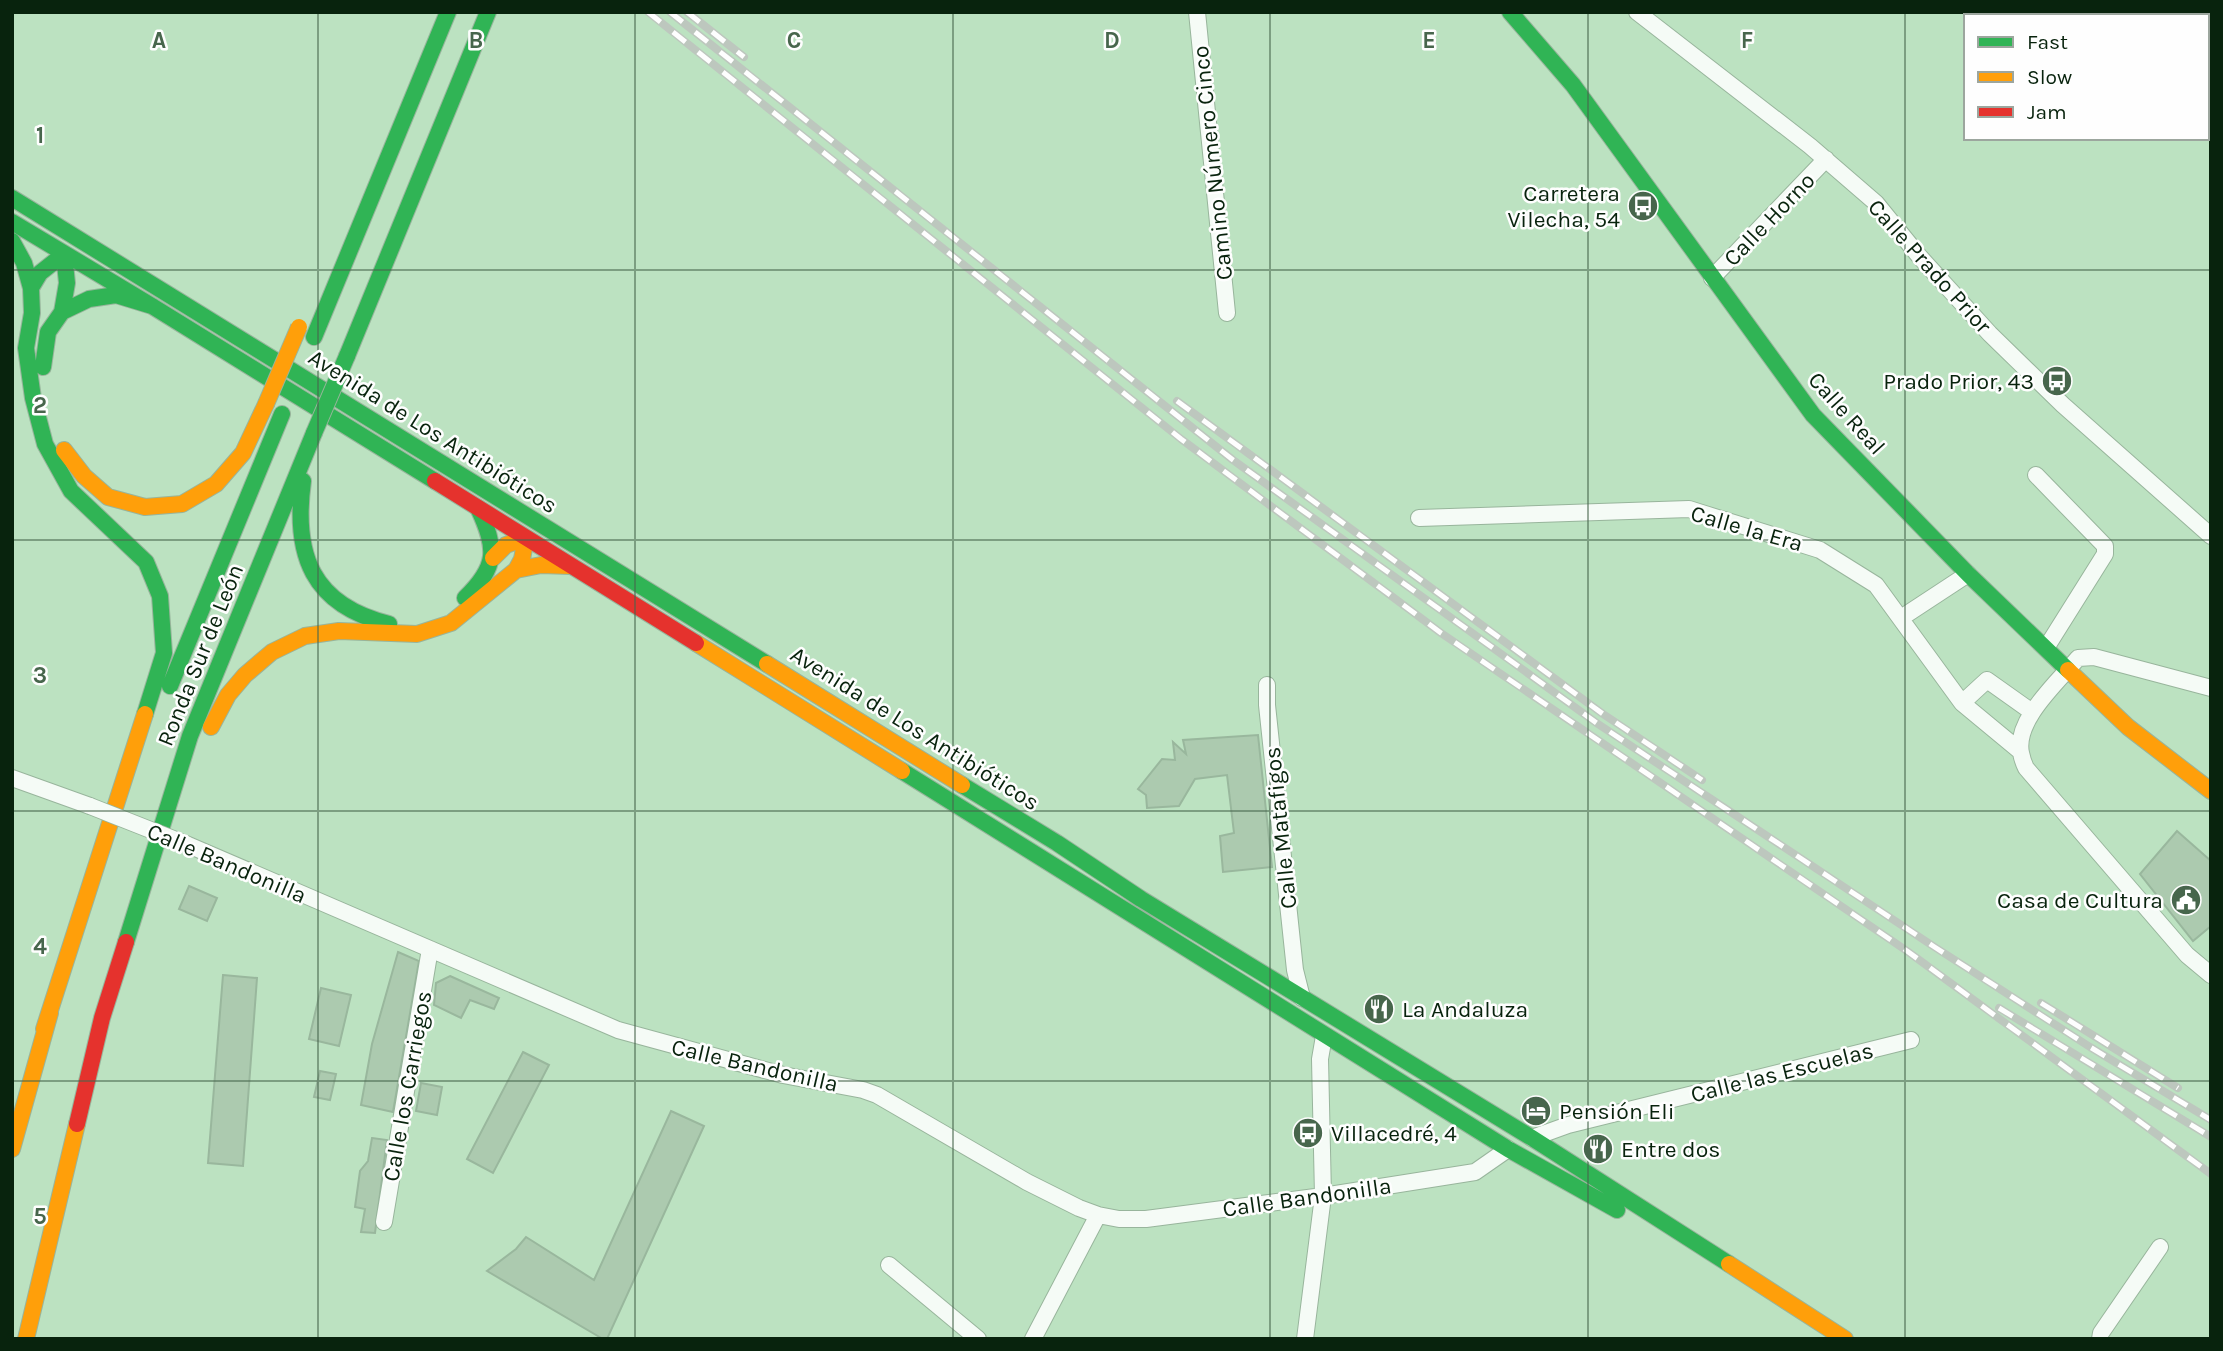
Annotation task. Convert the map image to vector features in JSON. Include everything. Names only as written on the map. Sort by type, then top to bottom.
[{"type":"main road","name":"Ronda Sur de León","points":[[12,1149],[44,1028],[158,717],[448,12]]},
{"type":"main road","name":"Ronda Sur de León","points":[[26,1339],[102,1018],[190,736],[488,12]]},
{"type":"main road","name":"Calle Real","points":[[1510,12],[1573,85],[1813,415],[1968,573],[2068,670],[2129,727],[2211,791]]},
{"type":"main road","name":"Avenida de Los Antibióticos","points":[[12,198],[1057,843],[1141,899],[1532,1138],[1845,1339]]},
{"type":"main road","points":[[12,209],[51,233],[64,254],[68,269],[67,292],[62,312],[48,332],[43,363],[49,411],[65,452],[84,476],[108,497],[145,507],[182,504],[216,484],[243,453],[299,327],[327,304]]},
{"type":"main road","name":"Avenida de Los Antibióticos","points":[[12,222],[887,761],[1508,1149],[1789,1304]]},
{"type":"main road","points":[[12,242],[24,263],[32,288],[32,313],[26,348],[33,398],[45,444],[71,491],[146,562],[160,596],[164,653],[44,1028]]},
{"type":"main road","points":[[32,288],[40,273],[64,254],[81,253],[181,313],[235,335]]},
{"type":"main road","points":[[62,312],[89,299],[116,295],[152,306]]},
{"type":"main road","points":[[309,381],[355,420],[509,517],[526,538],[558,548],[734,655],[778,671]]},
{"type":"main road","points":[[314,433],[299,502],[302,548],[323,591],[355,614],[387,624],[429,620],[467,596],[485,576],[493,558],[506,545],[526,538]]},
{"type":"main road","points":[[478,508],[492,536],[493,558]]},
{"type":"main road","points":[[169,803],[228,695],[245,675],[272,652],[306,636],[339,631],[417,634],[451,622],[516,570],[522,559],[526,538]]},
{"type":"main road","points":[[516,570],[541,565],[570,566]]},
{"type":"main road","points":[[887,761],[928,776],[1037,843],[1057,843],[1064,863],[1086,886]]},
{"type":"main road","points":[[1302,998],[1308,1014],[1324,1036],[1340,1033],[1416,1079],[1455,1091]]},
{"type":"main road","points":[[1497,1117],[1508,1149],[1532,1138]]},
{"type":"street","name":"Camino Número Cinco","points":[[1197,12],[1227,313]]},
{"type":"street","name":"Calle Prado Prior","points":[[1637,12],[1826,159],[1876,203],[1919,256],[1999,343],[2063,405],[2211,536]]},
{"type":"street","name":"Calle Horno","points":[[1712,278],[1826,159]]},
{"type":"street","points":[[2036,475],[2105,546],[2105,554],[2046,648]]},
{"type":"street","name":"Calle la Era","points":[[1419,518],[1689,509],[1820,550],[1876,584],[1962,703],[2020,751],[2026,768],[2035,779],[2187,955],[2211,975]]},
{"type":"street","points":[[1901,618],[1968,573]]},
{"type":"street","points":[[2020,751],[2022,728],[2032,712],[2078,658],[2094,657],[2211,688]]},
{"type":"street","points":[[1962,703],[1987,680],[2032,712]]},
{"type":"street","name":"Calle Matafigos","points":[[1267,685],[1295,970],[1302,998]]},
{"type":"street","name":"Calle Bandonilla","points":[[12,778],[186,844],[618,1030],[783,1076],[863,1090],[877,1095],[1027,1182],[1098,1215],[1119,1219],[1146,1219],[1323,1196],[1475,1172],[1508,1149]]},
{"type":"street","name":"Calle los Carriegos","points":[[384,1222],[430,949]]},
{"type":"street","points":[[1271,979],[1295,970]]},
{"type":"street","points":[[1305,1339],[1323,1196],[1320,1059],[1324,1036]]},
{"type":"street","name":"Calle las Escuelas","points":[[1532,1138],[1569,1125],[1911,1040]]},
{"type":"street","points":[[1034,1339],[1098,1215]]},
{"type":"street","points":[[2100,1339],[2101,1333],[2161,1247]]},
{"type":"street","points":[[889,1265],[978,1339]]},
{"type":"building","points":[[1258,735],[1272,867],[1223,872],[1220,836],[1234,833],[1227,775],[1195,779],[1179,806],[1147,808],[1146,795],[1138,789],[1162,759],[1175,760],[1173,742],[1186,754],[1183,740]]},
{"type":"building","name":"Casa de Cultura","points":[[2177,831],[2211,861],[2211,926],[2193,941],[2140,874]]},
{"type":"building","points":[[189,886],[217,898],[207,921],[179,909]]},
{"type":"building","points":[[398,952],[419,961],[393,1112],[361,1105],[372,1044]]},
{"type":"building","points":[[223,975],[257,978],[243,1166],[208,1163]]},
{"type":"building","points":[[450,976],[499,998],[494,1009],[470,1000],[461,1018],[434,1005],[436,983]]},
{"type":"building","points":[[321,988],[351,995],[339,1046],[309,1039]]},
{"type":"building","points":[[523,1052],[549,1065],[493,1173],[467,1159]]},
{"type":"building","points":[[320,1071],[336,1074],[330,1100],[314,1097]]},
{"type":"building","points":[[421,1083],[442,1087],[437,1115],[416,1111]]},
{"type":"building","points":[[671,1111],[704,1126],[607,1339],[487,1271],[516,1249],[526,1237],[594,1280]]},
{"type":"building","points":[[372,1138],[387,1140],[375,1233],[361,1232],[365,1209],[355,1207],[360,1171],[368,1161]]},
{"type":"waterway","points":[[2050,12],[2066,14]]},
{"type":"railway","points":[[648,12],[1181,439],[1441,633],[1907,951],[2211,1174]]},
{"type":"railway","points":[[670,12],[1233,460],[1598,724],[1933,946],[2090,1047],[2211,1120]]},
{"type":"railway","points":[[687,12],[744,57]]},
{"type":"railway","points":[[1177,401],[1603,714],[1702,780]]},
{"type":"railway","points":[[2041,1003],[2178,1088]]},
{"type":"railway","points":[[1999,1008],[2211,1137]]},
{"type":"traffic: fast","points":[[314,337],[448,12]]},
{"type":"traffic: fast","points":[[347,356],[488,12]]},
{"type":"traffic: fast","points":[[1510,12],[1573,85],[1813,415],[1968,574],[2068,670]]},
{"type":"traffic: fast","points":[[12,198],[767,664]]},
{"type":"traffic: fast","points":[[12,222],[435,481]]},
{"type":"traffic: fast","points":[[12,241],[24,263],[31,288],[32,313],[26,348],[33,398],[45,444],[71,491],[146,562],[160,596],[164,653],[145,714]]},
{"type":"traffic: fast","points":[[31,288],[40,273],[64,254],[67,283],[62,312]]},
{"type":"traffic: fast","points":[[43,367],[48,332],[62,312],[89,299],[116,295],[152,306]]},
{"type":"traffic: fast","points":[[314,433],[347,356]]},
{"type":"traffic: fast","points":[[170,686],[282,414]]},
{"type":"traffic: fast","points":[[126,942],[190,736],[314,433]]},
{"type":"traffic: fast","points":[[303,481],[301,532],[313,573],[325,590],[342,604],[389,624]]},
{"type":"traffic: fast","points":[[465,598],[484,576],[491,556],[489,535],[478,508]]},
{"type":"traffic: fast","points":[[902,771],[1508,1149],[1617,1210]]},
{"type":"traffic: fast","points":[[962,785],[1057,843],[1141,899],[1532,1138],[1729,1264]]},
{"type":"traffic: slow","points":[[266,404],[299,327]]},
{"type":"traffic: slow","points":[[64,450],[84,476],[108,497],[145,507],[182,504],[216,484],[243,453],[266,404]]},
{"type":"traffic: slow","points":[[493,558],[506,545],[526,538],[522,559],[516,570]]},
{"type":"traffic: slow","points":[[211,727],[228,695],[245,675],[272,652],[305,636],[339,631],[417,634],[451,623],[516,570],[541,565],[570,566]]},
{"type":"traffic: slow","points":[[696,643],[902,771]]},
{"type":"traffic: slow","points":[[767,664],[962,785]]},
{"type":"traffic: slow","points":[[2068,670],[2128,727],[2211,791]]},
{"type":"traffic: slow","points":[[44,1029],[145,714]]},
{"type":"traffic: slow","points":[[12,1149],[50,1013]]},
{"type":"traffic: slow","points":[[26,1339],[77,1124]]},
{"type":"traffic: slow","points":[[1729,1264],[1845,1339]]},
{"type":"traffic: jam","points":[[435,481],[696,643]]},
{"type":"traffic: jam","points":[[77,1124],[102,1018],[126,942]]},
{"type":"place","name":"Carretera Vilecha, 54","points":[[1643,206]]},
{"type":"place","name":"Prado Prior, 43","points":[[2057,381]]},
{"type":"place","name":"Casa de Cultura","points":[[2186,900]]},
{"type":"place","name":"La Andaluza","points":[[1379,1009]]},
{"type":"place","name":"Pensión Eli","points":[[1536,1111]]},
{"type":"place","name":"Villacedré, 4","points":[[1308,1133]]},
{"type":"place","name":"Entre dos","points":[[1598,1149]]}]
